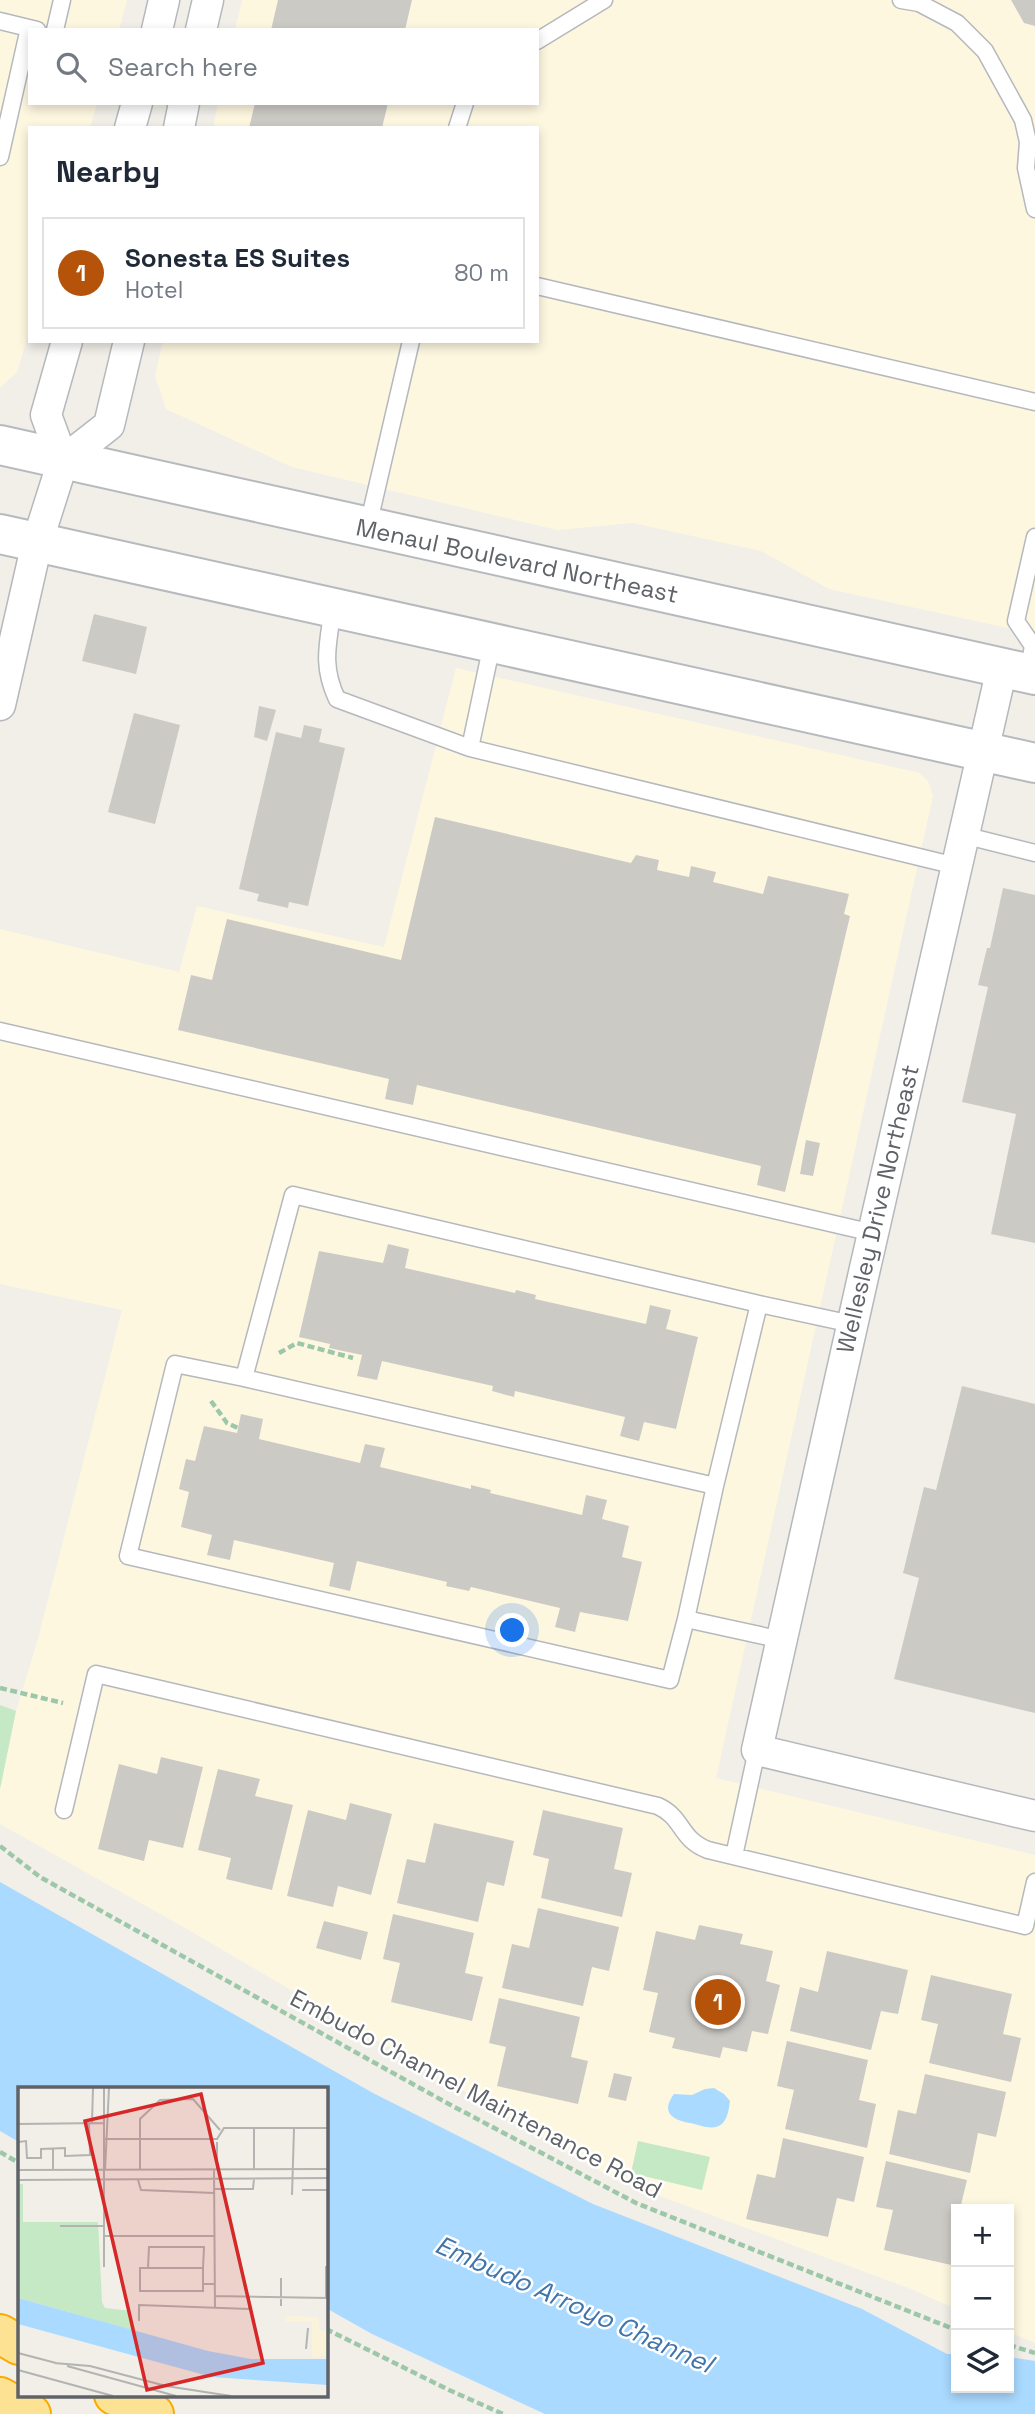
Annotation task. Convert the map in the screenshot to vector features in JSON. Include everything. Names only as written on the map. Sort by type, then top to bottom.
[{"type":"highway","points":[[0,2334],[18,2344]]},
{"type":"highway","points":[[116,2396],[154,2414]]},
{"type":"highway","points":[[0,2397],[31,2414]]},
{"type":"main road","name":"Menaul Boulevard Northeast","points":[[0,446],[368,528],[1027,661]]},
{"type":"main road","points":[[0,534],[1035,763]]},
{"type":"street","points":[[157,28],[164,0]]},
{"type":"street","points":[[201,28],[208,0]]},
{"type":"street","points":[[131,126],[136,105]]},
{"type":"street","points":[[179,126],[184,105]]},
{"type":"street","points":[[63,461],[46,415],[66,343]]},
{"type":"street","points":[[0,705],[37,543],[63,461],[109,425],[130,343]]},
{"type":"street","name":"Wellesley Drive Northeast","points":[[757,1750],[982,752],[1027,661]]},
{"type":"street","points":[[757,1750],[1035,1816]]},
{"type":"lane","points":[[55,28],[62,0]]},
{"type":"lane","points":[[539,40],[604,0]]},
{"type":"lane","points":[[901,0],[919,3],[957,23],[985,51],[1023,120],[1028,142],[1026,168],[1035,209]]},
{"type":"lane","points":[[0,21],[29,28]]},
{"type":"lane","points":[[0,157],[28,48]]},
{"type":"lane","points":[[458,126],[464,105]]},
{"type":"lane","points":[[539,286],[1035,402]]},
{"type":"lane","points":[[368,528],[411,343]]},
{"type":"lane","points":[[1027,661],[1017,621],[1035,537]]},
{"type":"lane","points":[[333,608],[326,659],[328,680],[337,699],[470,748],[956,866]]},
{"type":"lane","points":[[470,748],[492,643]]},
{"type":"lane","points":[[963,835],[1035,852]]},
{"type":"lane","points":[[0,1031],[873,1233]]},
{"type":"lane","points":[[244,1378],[293,1195],[852,1324]]},
{"type":"lane","points":[[715,1486],[175,1364],[128,1556],[670,1681],[760,1304]]},
{"type":"lane","points":[[686,1619],[782,1640]]},
{"type":"lane","points":[[64,1810],[96,1674],[658,1806],[671,1812],[686,1836],[696,1845],[1025,1926],[1035,1882]]},
{"type":"lane","points":[[734,1856],[757,1750]]},
{"type":"path","points":[[279,1353],[297,1343],[353,1358]]},
{"type":"path","points":[[211,1401],[227,1423],[238,1428]]},
{"type":"path","points":[[0,1688],[68,1704]]},
{"type":"path","name":"Embudo Channel Maintenance Road","points":[[0,1846],[40,1877],[482,2122],[636,2203],[951,2328]]},
{"type":"path","points":[[0,2152],[18,2162]]},
{"type":"path","points":[[327,2329],[503,2414]]},
{"type":"path","points":[[1014,2347],[1035,2353]]},
{"type":"shaded area","points":[[0,0],[127,0],[120,28],[28,28],[28,105],[96,105],[91,126],[28,126],[28,336],[17,372],[0,388]]},
{"type":"shaded area","points":[[242,0],[1035,0],[1035,634],[829,589],[761,551],[633,523],[557,530],[292,467],[166,409],[155,376],[163,343],[539,343],[539,126],[213,126],[218,105],[539,105],[539,28],[235,28]]},
{"type":"shaded area","points":[[456,668],[920,773],[928,781],[933,796],[716,1778],[1035,1855],[1035,2343],[1014,2334],[1014,2204],[951,2204],[951,2307],[911,2289],[614,2179],[187,1929],[0,1824],[0,1789],[16,1711],[38,1639],[122,1310],[0,1284],[0,929],[179,972],[197,906],[384,947]]},
{"type":"green space","points":[[0,1705],[16,1711],[0,1789]]},
{"type":"green space","points":[[638,2141],[710,2157],[702,2190],[631,2173]]},
{"type":"water","name":"Embudo Arroyo Channel","points":[[0,1882],[373,2093],[593,2204],[862,2309],[951,2354],[951,2393],[1014,2393],[1014,2358],[1035,2361],[1035,2414],[545,2414],[372,2334],[327,2309],[327,2087],[18,2087],[18,2141],[0,2131]]},
{"type":"water","points":[[714,2088],[730,2101],[726,2118],[719,2126],[703,2126],[678,2120],[668,2111],[674,2094],[692,2095]]},
{"type":"building","points":[[278,0],[412,0],[405,28],[271,28]]},
{"type":"building","points":[[1011,0],[1035,0],[1035,26],[1024,23]]},
{"type":"building","points":[[255,105],[388,105],[382,126],[249,126]]},
{"type":"building","points":[[94,614],[147,627],[136,674],[82,661]]},
{"type":"building","points":[[259,706],[276,710],[267,741],[254,737]]},
{"type":"building","points":[[134,713],[180,725],[155,824],[108,812]]},
{"type":"building","points":[[304,725],[322,729],[319,742],[345,748],[308,906],[289,902],[288,908],[257,901],[259,894],[239,889],[276,732],[301,738]]},
{"type":"building","points":[[435,817],[631,863],[636,855],[659,860],[657,870],[689,877],[691,866],[716,872],[713,882],[763,894],[768,876],[849,894],[844,914],[850,916],[785,1192],[757,1185],[761,1166],[417,1085],[413,1105],[385,1099],[389,1079],[178,1030],[191,975],[212,980],[227,919],[401,960]]},
{"type":"building","points":[[1003,888],[1035,895],[1035,1243],[991,1234],[1016,1114],[962,1102],[988,987],[978,985],[987,948],[990,948]]},
{"type":"building","points":[[806,1140],[820,1143],[813,1176],[800,1174]]},
{"type":"building","points":[[388,1244],[409,1249],[405,1268],[515,1293],[516,1290],[536,1295],[535,1299],[646,1324],[650,1305],[671,1310],[666,1329],[698,1337],[676,1429],[644,1422],[639,1441],[620,1436],[625,1417],[515,1391],[514,1397],[492,1391],[493,1386],[382,1361],[377,1380],[357,1376],[362,1355],[329,1348],[330,1344],[299,1337],[319,1251],[383,1263]]},
{"type":"building","points":[[962,1386],[1035,1404],[1035,1713],[894,1679],[919,1578],[903,1573],[924,1487],[936,1490]]},
{"type":"building","points":[[241,1414],[263,1419],[259,1439],[360,1463],[365,1444],[385,1448],[380,1467],[471,1489],[471,1485],[491,1490],[490,1493],[582,1515],[586,1495],[607,1500],[602,1519],[629,1526],[622,1557],[642,1562],[628,1621],[580,1612],[575,1632],[555,1627],[560,1608],[471,1587],[469,1591],[446,1586],[447,1582],[357,1561],[350,1591],[329,1586],[334,1563],[234,1540],[230,1560],[207,1555],[212,1535],[181,1527],[189,1492],[179,1489],[186,1459],[195,1461],[204,1426],[237,1433]]},
{"type":"building","points":[[161,1757],[203,1767],[183,1848],[149,1840],[144,1861],[98,1849],[119,1764],[157,1774]]},
{"type":"building","points":[[218,1769],[260,1779],[255,1796],[293,1805],[272,1890],[226,1879],[231,1858],[198,1850]]},
{"type":"building","points":[[350,1803],[392,1814],[371,1895],[338,1886],[333,1907],[287,1896],[308,1810],[346,1820]]},
{"type":"building","points":[[543,1810],[623,1828],[614,1869],[632,1873],[622,1917],[541,1898],[549,1859],[533,1855]]},
{"type":"building","points":[[434,1823],[514,1841],[504,1886],[487,1882],[478,1922],[397,1903],[407,1859],[425,1863]]},
{"type":"building","points":[[538,1908],[619,1927],[609,1971],[592,1967],[583,2006],[502,1988],[512,1944],[529,1948]]},
{"type":"building","points":[[393,1914],[474,1933],[465,1973],[483,1977],[472,2021],[391,2002],[400,1963],[383,1959]]},
{"type":"building","points":[[324,1921],[368,1932],[361,1960],[316,1948]]},
{"type":"building","points":[[699,1925],[743,1934],[740,1944],[773,1951],[766,1981],[780,1985],[768,2034],[752,2031],[747,2052],[723,2047],[720,2058],[672,2048],[675,2038],[649,2032],[658,1993],[643,1990],[656,1931],[695,1940]]},
{"type":"building","points":[[827,1951],[908,1970],[898,2014],[881,2011],[871,2050],[790,2031],[800,1987],[818,1992]]},
{"type":"building","points":[[931,1975],[1012,1994],[1003,2034],[1021,2038],[1011,2082],[929,2063],[938,2024],[921,2020]]},
{"type":"building","points":[[499,1998],[580,2017],[571,2057],[588,2061],[578,2104],[497,2086],[506,2047],[489,2043]]},
{"type":"building","points":[[787,2041],[868,2060],[859,2100],[876,2104],[867,2148],[785,2129],[794,2090],[777,2086]]},
{"type":"building","points":[[614,2073],[632,2077],[626,2101],[608,2097]]},
{"type":"building","points":[[925,2074],[1006,2092],[996,2137],[978,2133],[970,2173],[889,2154],[898,2110],[916,2114]]},
{"type":"building","points":[[783,2138],[864,2157],[854,2202],[837,2198],[828,2237],[746,2219],[757,2174],[775,2178]]},
{"type":"building","points":[[886,2161],[967,2180],[961,2204],[951,2204],[951,2265],[884,2250],[893,2210],[876,2207]]},
{"type":"place","name":"Sonesta ES Suites","points":[[718,2002]]}]
